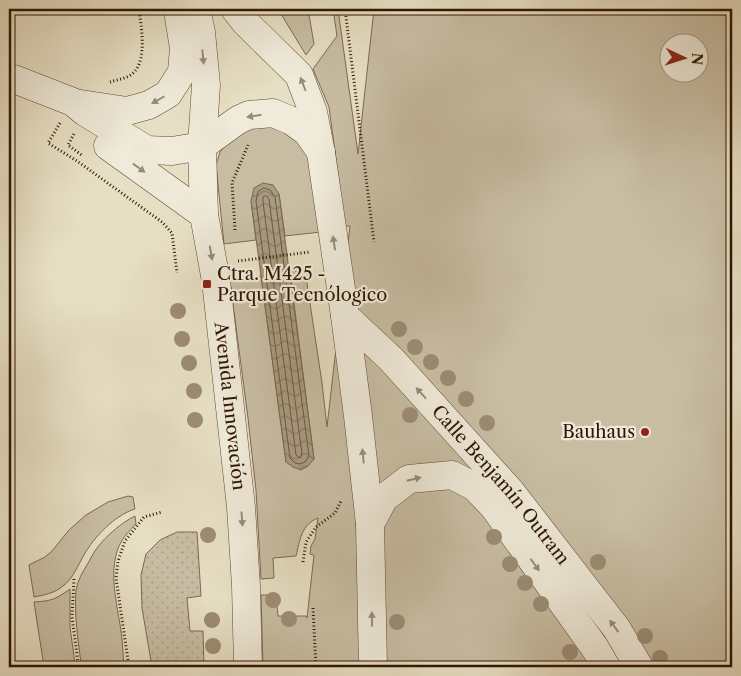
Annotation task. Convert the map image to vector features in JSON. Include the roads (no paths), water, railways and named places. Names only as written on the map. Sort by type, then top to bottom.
[{"type":"street","points":[[11,78],[73,102],[127,111],[149,105],[168,94],[182,72],[184,48],[177,9]]},
{"type":"street","name":"Avenida Innovación","points":[[196,9],[201,32],[206,85],[202,146],[204,216],[216,281],[241,507],[246,586],[248,667]]},
{"type":"street","points":[[235,9],[246,23],[299,75],[313,112],[321,153],[345,316],[370,524],[373,667]]},
{"type":"street","points":[[11,78],[65,114],[204,216]]},
{"type":"street","points":[[73,102],[147,150],[172,151],[202,146],[238,120],[249,115],[273,113],[292,121],[307,132],[321,153]]},
{"type":"street","name":"Calle Benjamín Outram","points":[[345,316],[391,359],[511,492],[617,629],[639,667]]},
{"type":"street","name":"Calle Benjamín Outram","points":[[370,524],[384,498],[409,479],[452,475],[475,487],[494,508],[606,667]]},
{"type":"water","points":[[263,183],[273,185],[279,194],[314,459],[301,470],[286,462],[251,201],[254,188]]},
{"type":"place","name":"Ctra. M425 - Parque Tecnólogico","points":[[207,284]]},
{"type":"place","name":"Bauhaus","points":[[645,432]]}]
